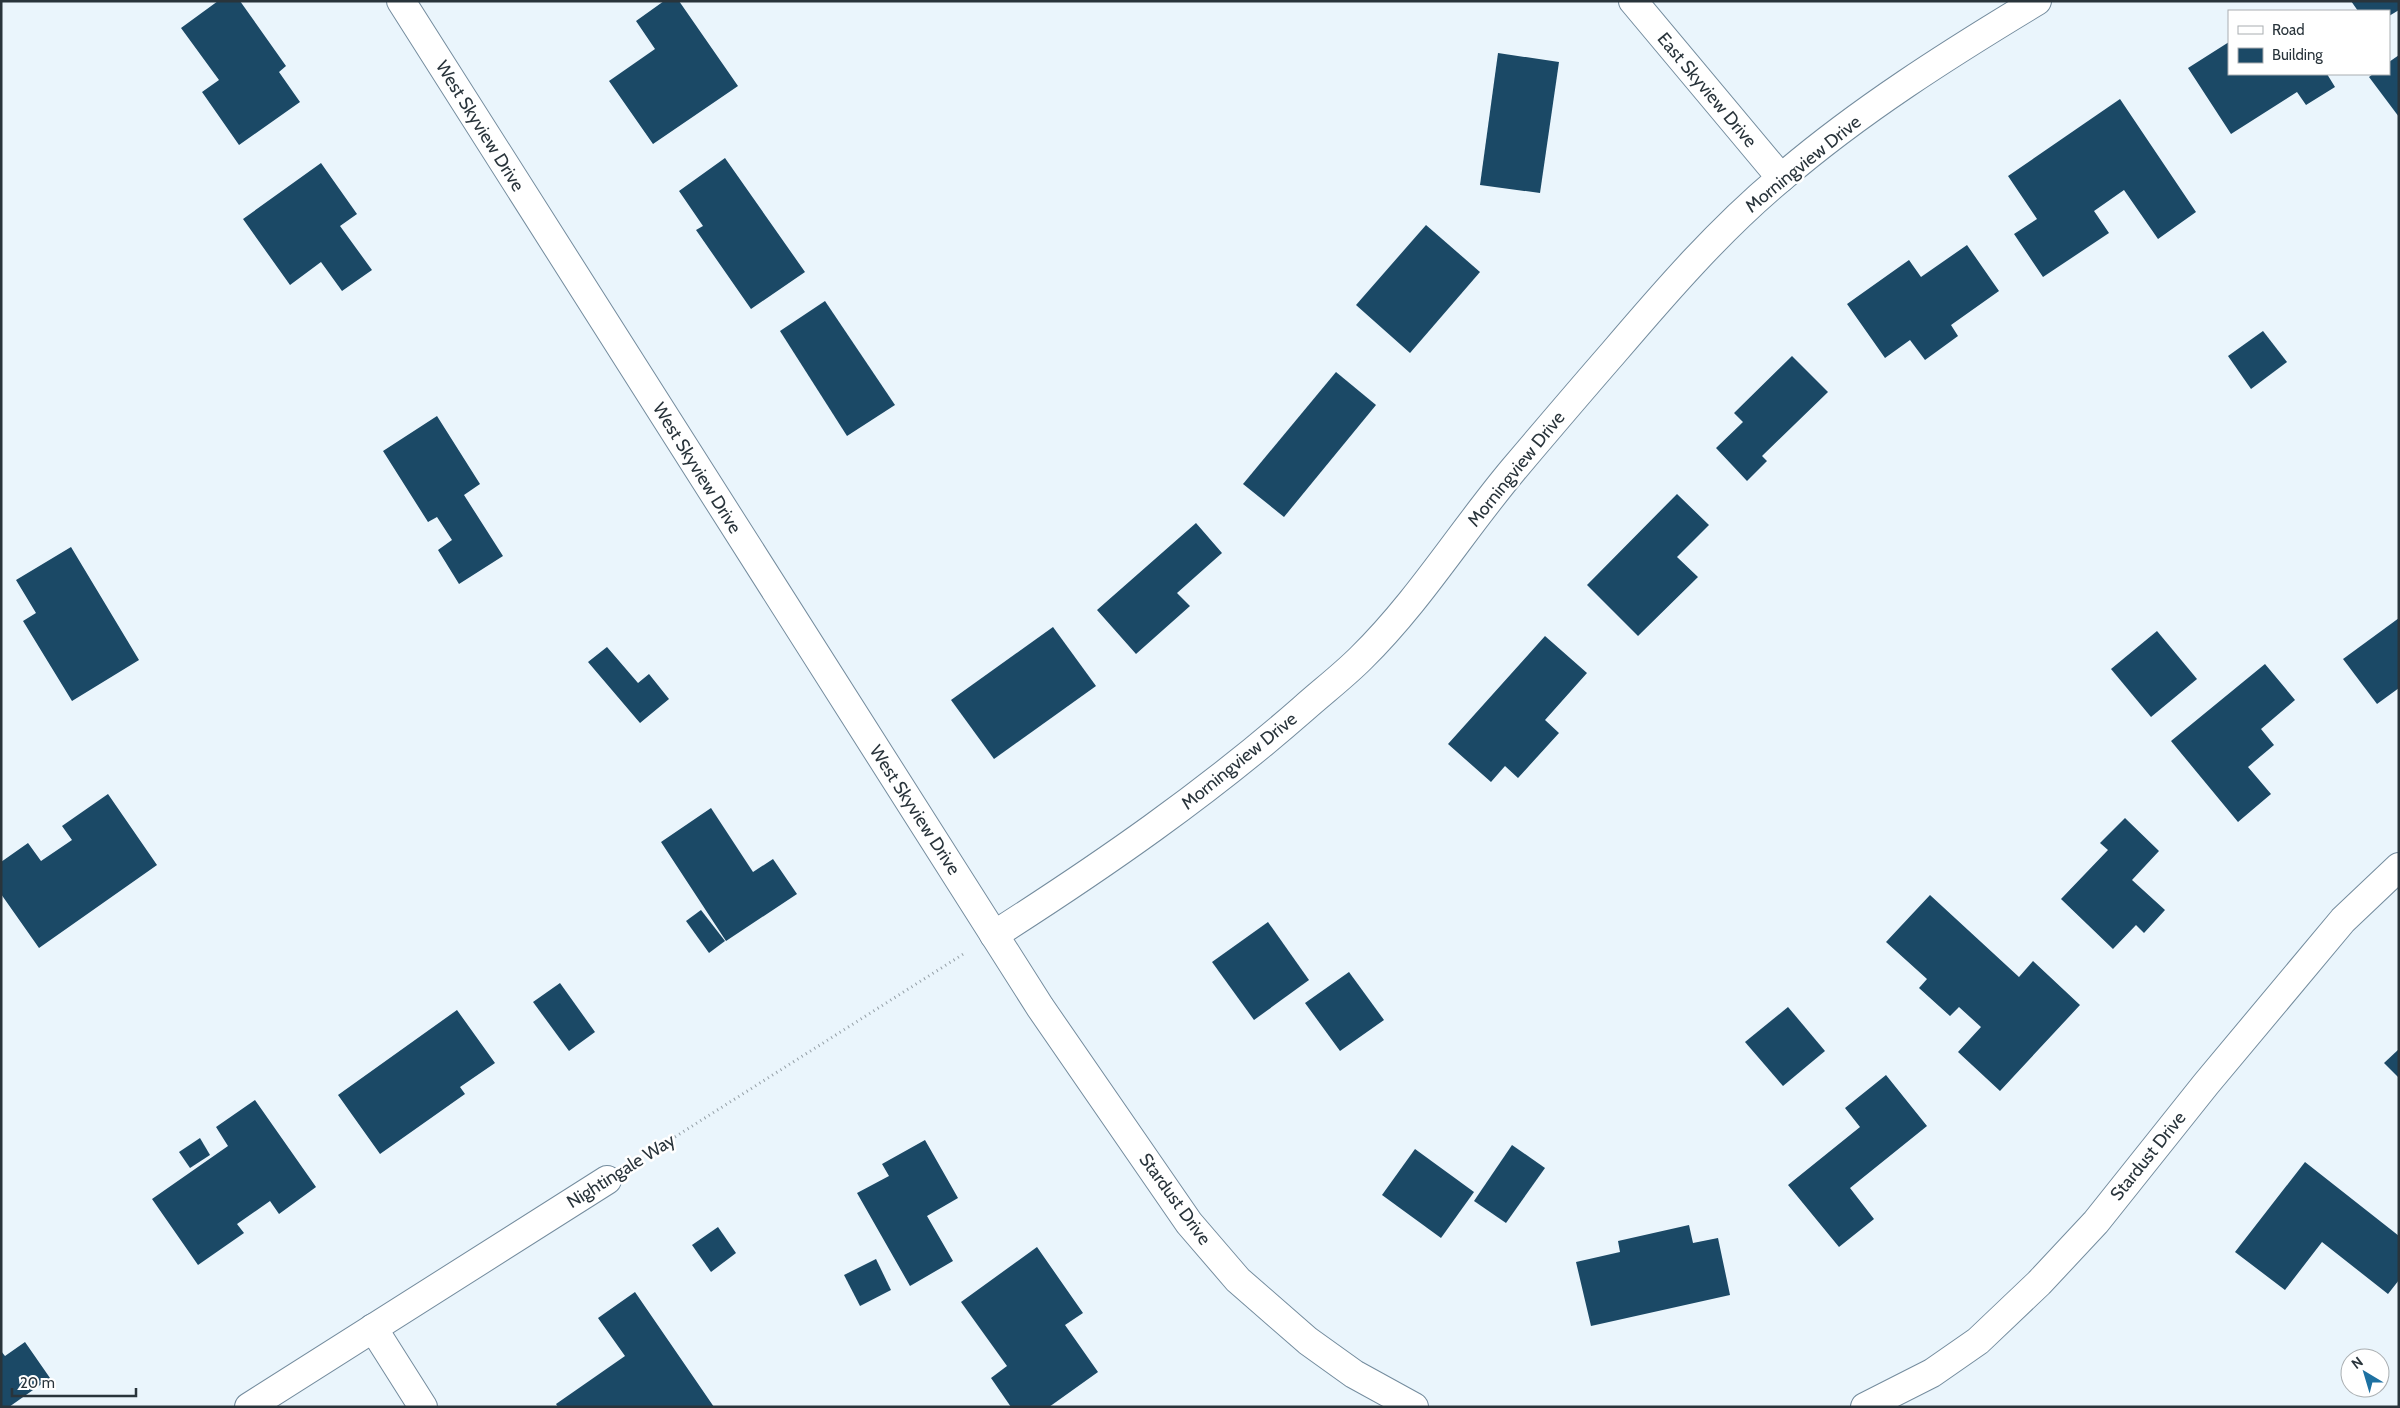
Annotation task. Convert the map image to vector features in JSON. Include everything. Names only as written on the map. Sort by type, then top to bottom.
[{"type":"street","name":"West Skyview Drive","points":[[401,1],[994,935]]},
{"type":"street","name":"East Skyview Drive","points":[[1633,1],[1780,178]]},
{"type":"street","name":"Morningview Drive","points":[[994,935],[1084,877],[1176,813],[1264,743],[1361,659],[1402,614],[1510,474],[1661,297],[1712,243],[1780,178],[1860,117],[1971,41],[2038,1]]},
{"type":"street","name":"Stardust Drive","points":[[1865,1407],[1932,1372],[1978,1341],[2039,1284],[2096,1222],[2206,1084],[2343,920],[2399,867]]},
{"type":"street","name":"Stardust Drive","points":[[994,935],[1040,1007],[1189,1223],[1232,1272],[1272,1312],[1308,1341],[1354,1374],[1414,1407]]},
{"type":"street","name":"Nightingale Way","points":[[249,1407],[607,1180]]},
{"type":"street","points":[[373,1328],[423,1407]]},
{"type":"path","name":"Nightingale Way","points":[[607,1180],[994,935]]},
{"type":"building","points":[[218,1],[240,1],[286,66],[279,72],[300,102],[239,145],[202,92],[219,80],[181,28]]},
{"type":"building","points":[[664,1],[679,1],[738,86],[653,144],[609,81],[655,49],[636,21]]},
{"type":"building","points":[[2351,1],[2399,1],[2399,10],[2390,15],[2390,10],[2357,10]]},
{"type":"building","points":[[2228,43],[2228,75],[2328,75],[2335,87],[2306,105],[2297,92],[2231,134],[2188,68]]},
{"type":"building","points":[[1498,53],[1559,62],[1540,193],[1480,185]]},
{"type":"building","points":[[2399,55],[2399,117],[2369,77],[2372,75],[2390,75],[2390,61]]},
{"type":"building","points":[[2120,99],[2196,212],[2158,239],[2124,190],[2094,211],[2109,233],[2043,277],[2014,234],[2037,219],[2008,176]]},
{"type":"building","points":[[725,158],[805,272],[751,309],[696,230],[703,226],[679,191]]},
{"type":"building","points":[[321,163],[357,214],[340,226],[372,270],[342,291],[321,262],[290,285],[243,219]]},
{"type":"building","points":[[1426,225],[1480,272],[1410,353],[1356,305]]},
{"type":"building","points":[[1967,245],[1999,291],[1951,325],[1958,336],[1925,360],[1910,340],[1885,358],[1847,304],[1909,260],[1921,277]]},
{"type":"building","points":[[825,301],[895,405],[847,436],[780,331]]},
{"type":"building","points":[[2263,331],[2287,362],[2251,389],[2228,356]]},
{"type":"building","points":[[1792,356],[1828,392],[1762,456],[1767,461],[1747,481],[1716,448],[1743,422],[1734,413]]},
{"type":"building","points":[[1336,372],[1376,405],[1284,517],[1243,484]]},
{"type":"building","points":[[437,416],[480,484],[464,495],[503,556],[459,584],[438,550],[452,540],[437,517],[428,522],[383,451]]},
{"type":"building","points":[[1677,494],[1709,525],[1677,557],[1698,577],[1638,636],[1587,585]]},
{"type":"building","points":[[1196,523],[1222,553],[1177,593],[1190,606],[1136,654],[1097,610]]},
{"type":"building","points":[[71,547],[139,660],[72,701],[23,621],[36,613],[16,580]]},
{"type":"building","points":[[2399,618],[2399,688],[2377,704],[2343,659]]},
{"type":"building","points":[[1053,627],[1096,686],[994,759],[951,700]]},
{"type":"building","points":[[2157,631],[2197,679],[2151,717],[2111,669]]},
{"type":"building","points":[[1545,636],[1587,673],[1545,720],[1559,733],[1518,778],[1505,766],[1491,782],[1448,744]]},
{"type":"building","points":[[607,647],[638,683],[649,674],[669,699],[640,723],[588,662]]},
{"type":"building","points":[[2265,664],[2295,700],[2261,729],[2274,745],[2248,767],[2271,794],[2238,822],[2171,741]]},
{"type":"building","points":[[108,794],[157,865],[39,948],[1,894],[1,862],[28,843],[41,861],[72,840],[62,826]]},
{"type":"building","points":[[711,808],[753,872],[773,859],[797,894],[726,941],[661,842]]},
{"type":"building","points":[[2125,818],[2159,851],[2132,880],[2165,910],[2144,933],[2136,925],[2113,949],[2061,899],[2108,850],[2100,843]]},
{"type":"building","points":[[1930,895],[2019,977],[2033,961],[2080,1005],[2000,1091],[1958,1052],[1981,1027],[1959,1007],[1950,1016],[1919,988],[1927,979],[1886,942]]},
{"type":"building","points":[[701,910],[725,941],[709,953],[686,921]]},
{"type":"building","points":[[1268,922],[1309,980],[1254,1020],[1212,962]]},
{"type":"building","points":[[1349,972],[1384,1020],[1340,1051],[1305,1003]]},
{"type":"building","points":[[560,983],[595,1032],[569,1051],[533,1002]]},
{"type":"building","points":[[1788,1007],[1825,1051],[1783,1086],[1745,1042]]},
{"type":"building","points":[[457,1010],[495,1063],[460,1087],[465,1094],[380,1154],[338,1095]]},
{"type":"building","points":[[2399,1049],[2399,1078],[2384,1063]]},
{"type":"building","points":[[1886,1075],[1927,1126],[1850,1188],[1874,1219],[1839,1247],[1788,1185],[1860,1127],[1845,1108]]},
{"type":"building","points":[[255,1100],[316,1187],[279,1214],[270,1201],[237,1224],[244,1233],[198,1265],[152,1199],[228,1146],[216,1127]]},
{"type":"building","points":[[200,1138],[210,1155],[190,1168],[179,1152]]},
{"type":"building","points":[[925,1140],[958,1198],[927,1216],[953,1261],[910,1286],[857,1193],[889,1176],[882,1164]]},
{"type":"building","points":[[1512,1145],[1545,1168],[1506,1223],[1474,1201]]},
{"type":"building","points":[[1415,1149],[1474,1192],[1441,1238],[1382,1195]]},
{"type":"building","points":[[2305,1162],[2399,1236],[2399,1280],[2388,1294],[2322,1242],[2285,1290],[2235,1252]]},
{"type":"building","points":[[1689,1225],[1693,1243],[1718,1238],[1730,1295],[1591,1326],[1576,1262],[1620,1252],[1618,1241]]},
{"type":"building","points":[[718,1227],[736,1253],[711,1272],[692,1245]]},
{"type":"building","points":[[1037,1247],[1083,1313],[1065,1325],[1098,1372],[1049,1407],[1011,1407],[991,1378],[1007,1366],[961,1302]]},
{"type":"building","points":[[876,1259],[891,1290],[860,1306],[844,1275]]},
{"type":"building","points":[[635,1292],[714,1407],[558,1407],[556,1404],[625,1356],[598,1318]]},
{"type":"building","points":[[25,1342],[50,1378],[9,1407],[1,1407],[1,1351],[5,1356]]}]
